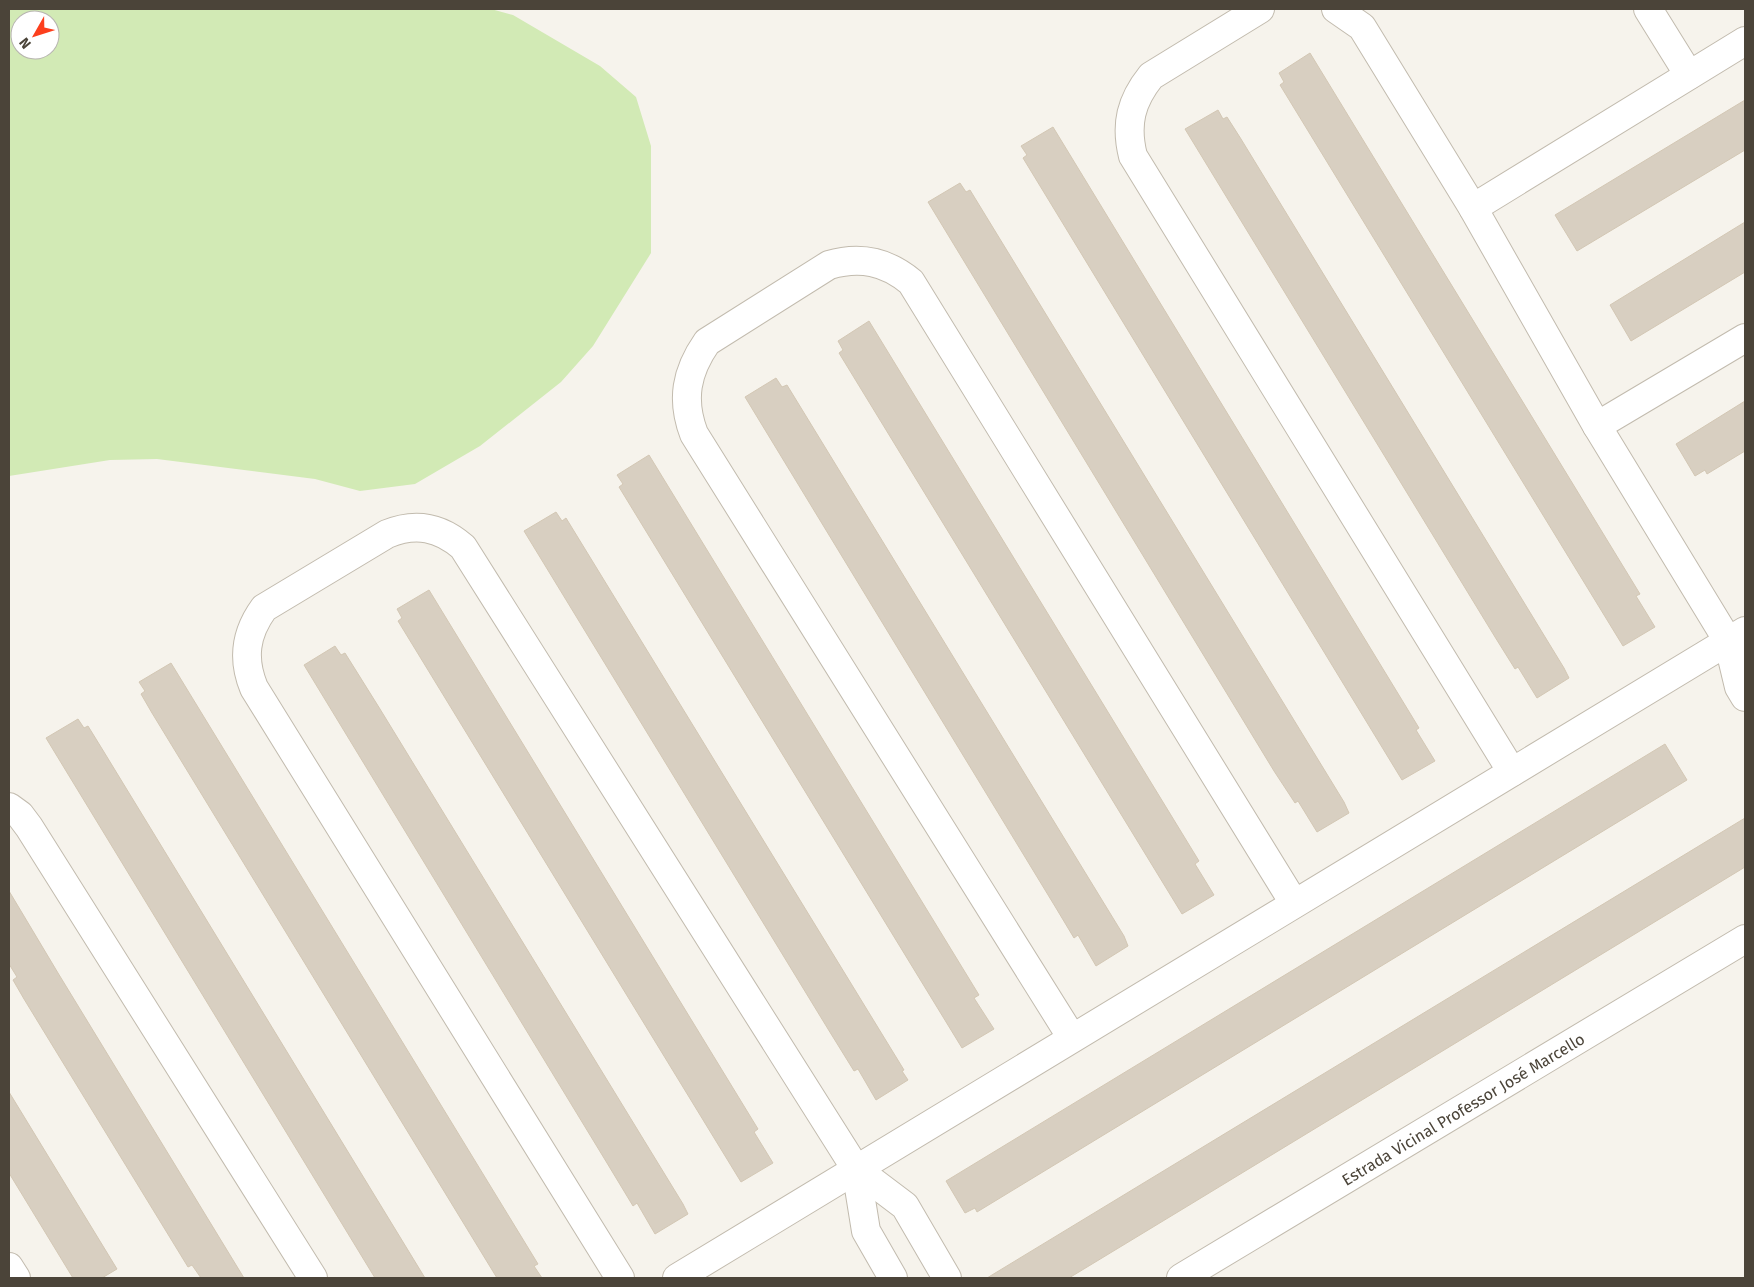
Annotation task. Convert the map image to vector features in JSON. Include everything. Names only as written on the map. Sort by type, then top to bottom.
[{"type":"street","points":[[1260,9],[1152,76],[1140,90],[1132,105],[1129,123],[1133,156],[1512,772]]},
{"type":"street","points":[[1336,9],[1362,27],[1472,208],[1597,426],[1739,641],[1739,687],[1745,697]]},
{"type":"street","points":[[1648,9],[1689,75]]},
{"type":"street","points":[[1472,208],[1745,41]]},
{"type":"street","points":[[1072,1038],[699,443],[688,420],[686,390],[690,373],[696,357],[707,342],[829,265],[844,261],[874,262],[901,273],[912,282],[1294,903]]},
{"type":"street","points":[[1597,426],[1745,338]]},
{"type":"street","points":[[620,1278],[264,705],[249,677],[246,653],[248,637],[254,622],[264,608],[387,534],[400,529],[427,528],[453,538],[463,547],[856,1169],[905,1206],[947,1278]]},
{"type":"street","points":[[677,1278],[1512,772],[1739,641]]},
{"type":"street","points":[[9,807],[29,827],[312,1278]]},
{"type":"street","name":"Estrada Vicinal Professor José Marcello","points":[[1181,1278],[1745,940]]},
{"type":"street","points":[[856,1169],[866,1231],[893,1278]]},
{"type":"street","points":[[9,1267],[16,1278]]},
{"type":"green space","points":[[9,9],[491,9],[513,15],[600,66],[636,97],[651,146],[651,253],[593,346],[561,382],[480,446],[415,484],[360,491],[315,479],[157,459],[110,460],[9,476]]},
{"type":"building","points":[[1310,53],[1640,594],[1636,596],[1655,627],[1623,646],[1280,85],[1284,82],[1279,73]]},
{"type":"building","points":[[1745,100],[1745,150],[1577,251],[1555,215]]},
{"type":"building","points":[[1218,110],[1223,119],[1227,117],[1241,139],[1564,668],[1569,678],[1537,698],[1518,667],[1515,669],[1495,637],[1185,129]]},
{"type":"building","points":[[1053,127],[1419,728],[1416,730],[1435,761],[1402,780],[1023,158],[1027,155],[1021,146]]},
{"type":"building","points":[[960,183],[966,192],[970,190],[1344,802],[1349,813],[1317,832],[1298,801],[1295,803],[1274,771],[928,202]]},
{"type":"building","points":[[1745,222],[1745,272],[1631,341],[1610,305]]},
{"type":"building","points":[[869,321],[1199,861],[1195,864],[1214,895],[1182,914],[839,353],[843,350],[838,341]]},
{"type":"building","points":[[776,378],[782,387],[787,385],[1124,936],[1128,946],[1096,966],[1078,935],[1074,938],[745,397]]},
{"type":"building","points":[[1745,401],[1745,451],[1707,474],[1705,470],[1695,476],[1676,444]]},
{"type":"building","points":[[649,455],[979,995],[974,998],[994,1029],[962,1048],[619,487],[623,484],[617,475]]},
{"type":"building","points":[[556,512],[562,521],[566,518],[904,1070],[902,1071],[908,1080],[876,1100],[858,1069],[854,1071],[828,1029],[524,531]]},
{"type":"building","points":[[429,590],[758,1129],[754,1132],[773,1163],[741,1182],[398,621],[402,618],[397,609]]},
{"type":"building","points":[[335,646],[341,655],[345,653],[380,709],[683,1204],[688,1214],[655,1234],[637,1203],[633,1206],[304,665]]},
{"type":"building","points":[[171,663],[538,1264],[534,1266],[542,1278],[497,1278],[152,713],[141,694],[145,691],[139,682]]},
{"type":"building","points":[[78,719],[84,728],[88,726],[425,1278],[375,1278],[46,738]]},
{"type":"building","points":[[1665,744],[1687,780],[977,1212],[975,1208],[965,1213],[946,1181]]},
{"type":"building","points":[[1745,818],[1745,867],[1191,1204],[1069,1278],[987,1278]]},
{"type":"building","points":[[9,891],[244,1278],[201,1278],[192,1265],[188,1267],[24,999],[13,980],[17,977],[9,964]]},
{"type":"building","points":[[9,1092],[117,1269],[102,1278],[73,1278],[9,1173]]}]
